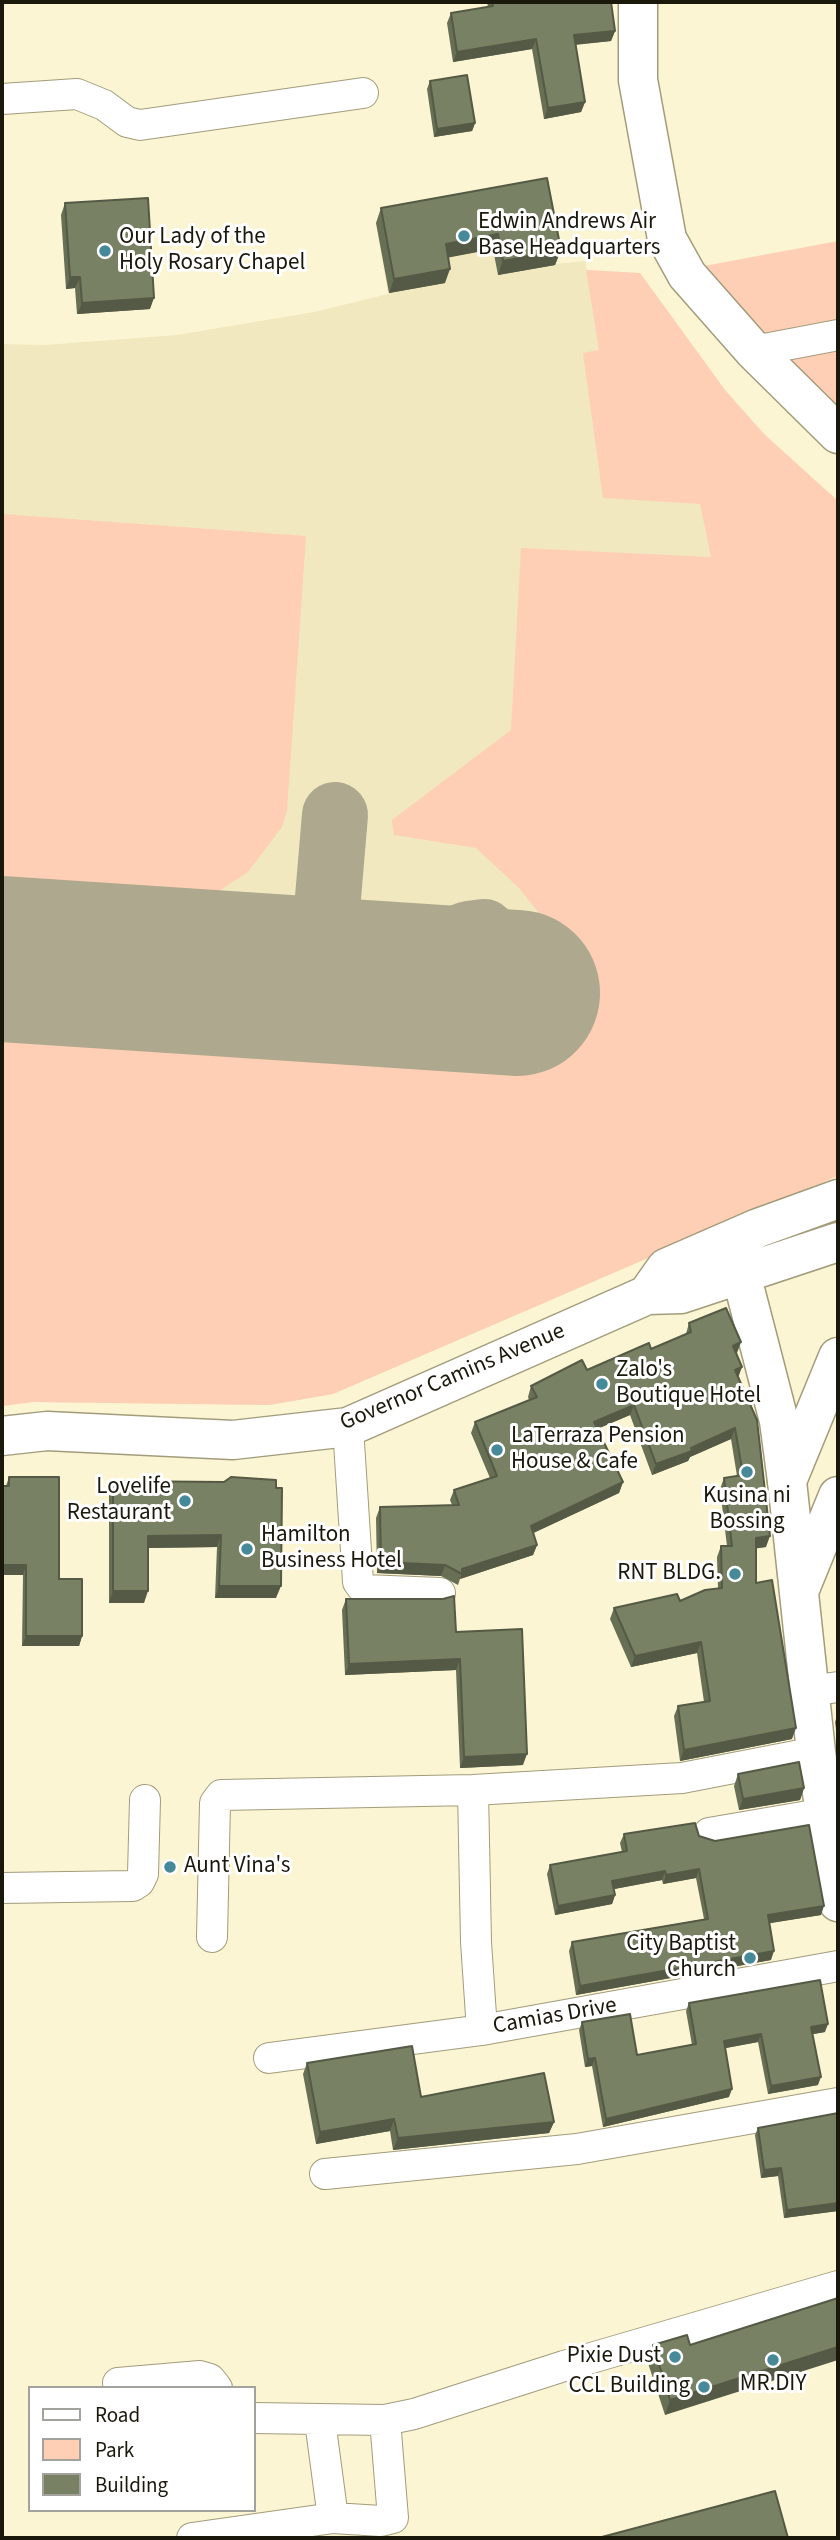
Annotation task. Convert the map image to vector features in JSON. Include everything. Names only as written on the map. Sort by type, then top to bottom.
[{"type":"main road","points":[[638,2],[638,80],[667,239],[687,275],[754,351],[838,434]]},
{"type":"main road","name":"Governor Camins Avenue","points":[[647,1295],[666,1268],[834,1198]]},
{"type":"main road","name":"Governor Camins Avenue","points":[[2,1436],[47,1430],[233,1440],[348,1427],[647,1295],[681,1294],[838,1242]]},
{"type":"main road","points":[[741,1274],[779,1422],[798,1594],[824,1689],[817,1752],[830,1820],[838,1902]]},
{"type":"main road","points":[[787,1481],[838,1357]]},
{"type":"main road","points":[[798,1594],[838,1496]]},
{"type":"street","points":[[2,99],[77,94],[104,104],[127,122],[140,125],[363,93]]},
{"type":"street","points":[[754,351],[838,335]]},
{"type":"street","points":[[348,1427],[358,1583],[364,1590],[440,1593]]},
{"type":"street","points":[[212,1937],[215,1803],[221,1795],[473,1790],[682,1778],[817,1752]]},
{"type":"street","points":[[473,1790],[476,1942],[482,2030]]},
{"type":"street","points":[[2,1888],[133,1885],[139,1882],[143,1874],[145,1800]]},
{"type":"street","points":[[709,1833],[830,1820]]},
{"type":"street","name":"Camias Drive","points":[[270,2058],[482,2030],[838,1966]]},
{"type":"street","points":[[325,2174],[577,2149],[838,2103]]},
{"type":"street","points":[[256,2418],[385,2420],[414,2414],[564,2365],[838,2286]]},
{"type":"street","points":[[118,2383],[200,2376],[210,2379],[215,2386]]},
{"type":"street","points":[[192,2538],[333,2518],[381,2521],[393,2518],[385,2420]]},
{"type":"street","points":[[320,2421],[333,2518]]},
{"type":"shaded area","points":[[542,192],[556,264],[585,261],[587,270],[640,273],[725,390],[764,434],[838,501],[838,1176],[333,1394],[269,1405],[33,1402],[2,1406],[2,344],[45,345],[177,335],[314,312],[388,294],[376,223]]},
{"type":"green space","points":[[838,241],[838,328],[766,342],[704,266]]},
{"type":"green space","points":[[586,270],[640,273],[725,390],[764,434],[838,501],[838,1176],[333,1394],[269,1405],[33,1402],[2,1406],[2,1032],[523,1065],[538,912],[519,888],[476,848],[394,835],[392,820],[511,730],[521,548],[711,557],[700,504],[603,498],[583,353],[599,350]]},
{"type":"green space","points":[[838,343],[838,416],[774,354]]},
{"type":"green space","points":[[2,514],[306,536],[287,811],[282,827],[248,872],[219,891],[2,877]]},
{"type":"building","points":[[492,2],[611,2],[615,31],[574,35],[585,102],[548,108],[536,39],[457,52],[451,13],[493,6]]},
{"type":"building","points":[[467,75],[475,123],[437,129],[430,81]]},
{"type":"building","name":"Edwin Andrews Air Base Headquarters","points":[[547,178],[561,250],[503,261],[498,234],[446,244],[450,269],[394,279],[381,208]]},
{"type":"building","name":"Our Lady of the Holy Rosary Chapel","points":[[148,198],[154,298],[82,303],[80,277],[70,277],[65,203]]},
{"type":"building","points":[[726,1308],[741,1342],[733,1346],[742,1367],[735,1370],[757,1420],[770,1536],[756,1538],[756,1583],[772,1580],[796,1728],[684,1750],[678,1706],[710,1701],[701,1642],[635,1656],[614,1608],[677,1594],[680,1601],[705,1590],[722,1588],[721,1546],[732,1546],[724,1478],[743,1475],[735,1428],[691,1448],[692,1451],[656,1464],[634,1405],[594,1422],[623,1482],[531,1526],[537,1545],[462,1569],[462,1574],[445,1565],[381,1562],[380,1507],[459,1505],[454,1490],[497,1476],[475,1422],[537,1397],[531,1386],[582,1360],[587,1370],[649,1343],[651,1349],[691,1332],[689,1323]]},
{"type":"building","points":[[9,1477],[59,1477],[59,1579],[82,1579],[82,1636],[26,1636],[26,1565],[2,1565],[2,1486],[9,1486]]},
{"type":"building","points":[[231,1477],[276,1480],[276,1488],[282,1488],[281,1586],[219,1586],[221,1535],[148,1536],[148,1591],[113,1591],[113,1481],[224,1482]]},
{"type":"building","points":[[454,1596],[456,1632],[522,1629],[527,1754],[464,1757],[460,1659],[349,1664],[346,1599],[443,1599]]},
{"type":"building","points":[[799,1762],[804,1788],[743,1799],[738,1774]]},
{"type":"building","points":[[695,1823],[699,1836],[715,1841],[809,1825],[824,1906],[768,1915],[774,1951],[580,1986],[572,1942],[708,1919],[699,1869],[666,1875],[665,1871],[612,1881],[615,1895],[558,1906],[550,1865],[627,1851],[624,1834]]},
{"type":"building","points":[[820,1980],[828,2024],[811,2027],[821,2077],[771,2086],[761,2034],[724,2041],[732,2089],[606,2119],[595,2058],[588,2059],[582,2022],[630,2014],[637,2055],[696,2044],[689,2003]]},
{"type":"building","points":[[412,2046],[421,2097],[544,2073],[554,2122],[398,2138],[394,2119],[320,2132],[307,2063]]},
{"type":"building","points":[[838,2113],[838,2203],[787,2210],[781,2168],[764,2170],[758,2128]]},
{"type":"building","name":"CCL Building","points":[[838,2298],[838,2347],[670,2400],[653,2345],[687,2335],[690,2345]]},
{"type":"building","points":[[775,2491],[788,2538],[598,2538]]},
{"type":"taxiway","points":[[321,980],[335,815]]},
{"type":"taxiway","points":[[340,982],[469,934],[484,932],[492,940],[495,953],[491,992],[484,1007],[463,1027],[437,1031],[373,984]]},
{"type":"runway","points":[[2,959],[517,993]]},
{"type":"place","name":"Edwin Andrews Air Base Headquarters","points":[[464,236]]},
{"type":"place","name":"Our Lady of the Holy Rosary Chapel","points":[[105,251]]},
{"type":"place","name":"Zalo's Boutique Hotel","points":[[602,1384]]},
{"type":"place","name":"LaTerraza Pension House & Cafe","points":[[497,1450]]},
{"type":"place","name":"Kusina ni Bossing","points":[[747,1472]]},
{"type":"place","name":"Lovelife Restaurant","points":[[185,1501]]},
{"type":"place","name":"Hamilton Business Hotel","points":[[247,1549]]},
{"type":"place","name":"RNT BLDG.","points":[[735,1574]]},
{"type":"place","name":"Aunt Vina's","points":[[170,1867]]},
{"type":"place","name":"City Baptist Church","points":[[750,1958]]},
{"type":"place","name":"Pixie Dust","points":[[675,2357]]},
{"type":"place","name":"MR.DIY","points":[[773,2360]]},
{"type":"place","name":"CCL Building","points":[[704,2387]]}]
